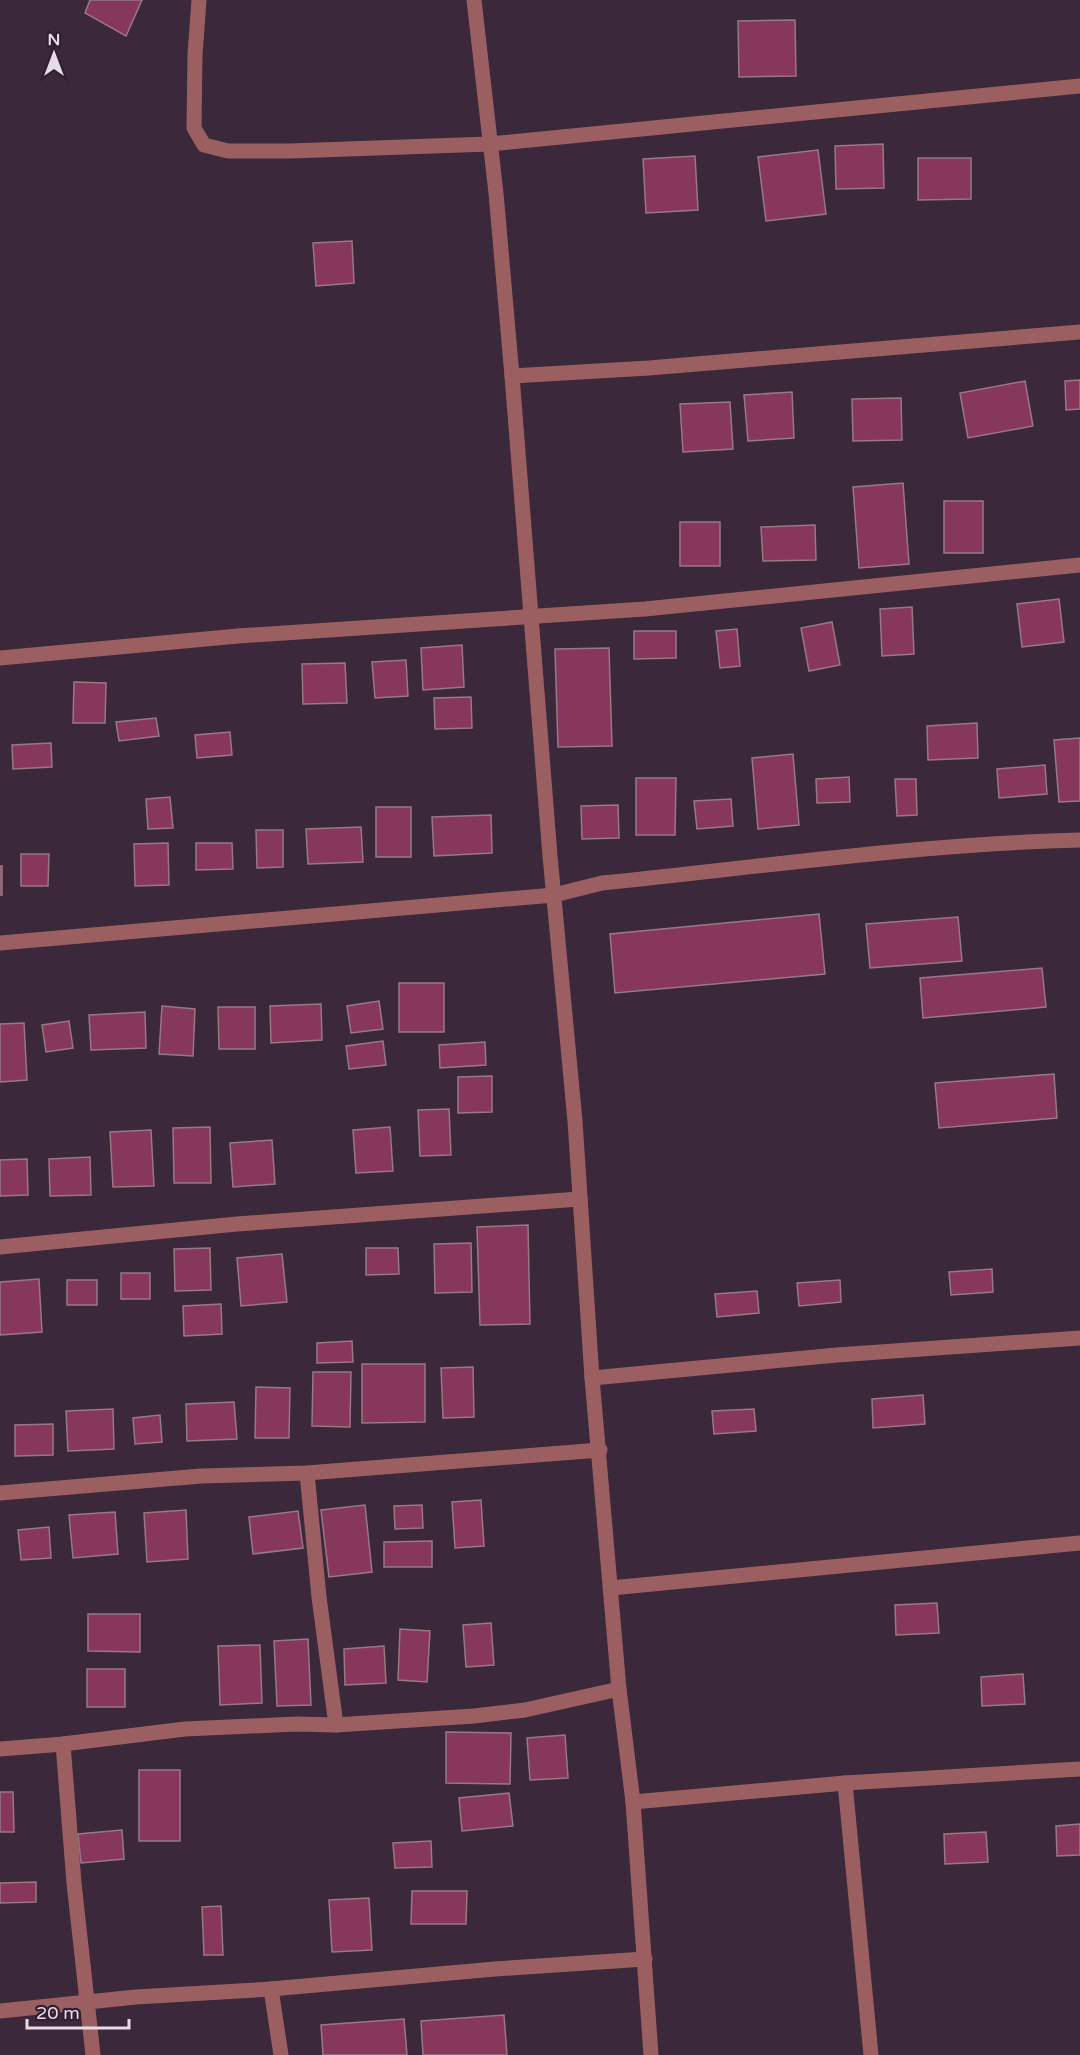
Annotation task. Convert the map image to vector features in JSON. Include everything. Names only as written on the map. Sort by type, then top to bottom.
[{"type":"street","points":[[199,0],[195,55],[195,128],[204,145],[228,151],[490,144],[1080,86]]},
{"type":"street","points":[[474,0],[512,376],[554,895],[575,1121],[592,1378],[619,1689],[633,1802],[651,2055]]},
{"type":"street","points":[[512,376],[649,368],[1080,332]]},
{"type":"street","points":[[0,658],[238,636],[531,617],[772,597],[963,575],[1080,565]]},
{"type":"street","points":[[0,943],[554,895],[602,883],[913,849],[996,842],[1080,840]]},
{"type":"street","points":[[0,1247],[237,1224],[580,1198]]},
{"type":"street","points":[[592,1378],[837,1355],[1080,1338]]},
{"type":"street","points":[[0,1493],[201,1476],[307,1473],[600,1450]]},
{"type":"street","points":[[307,1473],[318,1597],[336,1725]]},
{"type":"street","points":[[611,1588],[1080,1543]]},
{"type":"street","points":[[0,1749],[63,1744],[185,1729],[297,1724],[336,1725],[474,1716],[525,1710],[619,1689]]},
{"type":"street","points":[[63,1744],[74,1883],[93,2055]]},
{"type":"street","points":[[633,1802],[845,1783],[1080,1769]]},
{"type":"street","points":[[845,1783],[871,2055]]},
{"type":"street","points":[[0,2011],[136,1997],[271,1989],[495,1968],[645,1959]]},
{"type":"street","points":[[271,1989],[281,2055]]},
{"type":"building","points":[[90,0],[142,0],[126,36],[85,13]]},
{"type":"building","points":[[795,20],[796,76],[739,77],[738,21]]},
{"type":"building","points":[[883,144],[884,188],[836,189],[835,146]]},
{"type":"building","points":[[818,150],[826,214],[766,221],[758,157]]},
{"type":"building","points":[[695,156],[698,210],[646,213],[643,159]]},
{"type":"building","points":[[918,158],[971,158],[971,199],[918,200]]},
{"type":"building","points":[[352,241],[354,283],[316,286],[313,243]]},
{"type":"building","points":[[1080,380],[1080,409],[1066,410],[1065,381]]},
{"type":"building","points":[[1025,381],[1033,426],[968,438],[960,393]]},
{"type":"building","points":[[792,392],[794,438],[748,441],[744,395]]},
{"type":"building","points":[[901,398],[902,440],[853,441],[852,399]]},
{"type":"building","points":[[730,402],[733,449],[683,452],[680,404]]},
{"type":"building","points":[[903,483],[909,564],[859,568],[853,487]]},
{"type":"building","points":[[944,501],[983,501],[983,553],[944,553]]},
{"type":"building","points":[[680,522],[720,522],[720,566],[680,566]]},
{"type":"building","points":[[815,525],[816,560],[763,561],[761,527]]},
{"type":"building","points":[[1059,599],[1064,642],[1022,647],[1017,604]]},
{"type":"building","points":[[912,607],[914,654],[882,656],[880,609]]},
{"type":"building","points":[[832,622],[840,665],[809,671],[801,628]]},
{"type":"building","points":[[737,629],[740,666],[720,668],[716,631]]},
{"type":"building","points":[[634,631],[676,631],[676,658],[634,659]]},
{"type":"building","points":[[462,645],[464,687],[423,690],[421,648]]},
{"type":"building","points":[[609,648],[612,746],[558,747],[555,649]]},
{"type":"building","points":[[406,660],[408,696],[375,698],[372,662]]},
{"type":"building","points":[[345,663],[347,703],[303,704],[302,664]]},
{"type":"building","points":[[74,682],[106,683],[105,723],[73,723]]},
{"type":"building","points":[[471,697],[472,728],[435,729],[434,698]]},
{"type":"building","points":[[156,718],[159,736],[119,741],[116,722]]},
{"type":"building","points":[[977,723],[978,758],[928,760],[927,726]]},
{"type":"building","points":[[230,732],[232,755],[197,758],[195,735]]},
{"type":"building","points":[[1080,738],[1080,801],[1059,802],[1054,740]]},
{"type":"building","points":[[51,743],[52,767],[13,769],[12,745]]},
{"type":"building","points":[[793,754],[799,825],[758,829],[752,758]]},
{"type":"building","points":[[1045,765],[1047,794],[999,798],[997,769]]},
{"type":"building","points":[[849,777],[850,802],[817,803],[816,779]]},
{"type":"building","points":[[636,778],[676,778],[675,835],[636,835]]},
{"type":"building","points":[[895,779],[916,779],[917,815],[897,816]]},
{"type":"building","points":[[170,797],[173,828],[148,829],[146,799]]},
{"type":"building","points":[[731,799],[733,826],[697,829],[694,801]]},
{"type":"building","points":[[618,805],[619,838],[582,839],[581,806]]},
{"type":"building","points":[[376,807],[411,807],[411,857],[376,857]]},
{"type":"building","points":[[491,815],[492,853],[434,856],[432,817]]},
{"type":"building","points":[[361,827],[363,862],[308,864],[306,829]]},
{"type":"building","points":[[256,830],[283,830],[283,867],[257,868]]},
{"type":"building","points":[[168,843],[169,885],[135,886],[134,844]]},
{"type":"building","points":[[196,843],[232,843],[233,869],[196,870]]},
{"type":"building","points":[[21,854],[49,854],[48,886],[21,886]]},
{"type":"building","points":[[0,866],[2,866],[2,895],[0,895]]},
{"type":"building","points":[[819,914],[825,974],[615,993],[610,934]]},
{"type":"building","points":[[958,917],[962,961],[870,968],[866,924]]},
{"type":"building","points":[[1042,968],[1046,1007],[923,1018],[920,978]]},
{"type":"building","points":[[399,983],[444,983],[444,1032],[399,1032]]},
{"type":"building","points":[[379,1001],[383,1029],[351,1033],[347,1006]]},
{"type":"building","points":[[321,1004],[322,1040],[271,1043],[270,1006]]},
{"type":"building","points":[[162,1006],[195,1009],[193,1056],[159,1054]]},
{"type":"building","points":[[218,1007],[255,1007],[255,1049],[219,1049]]},
{"type":"building","points":[[145,1012],[146,1048],[91,1050],[89,1015]]},
{"type":"building","points":[[69,1021],[73,1048],[46,1052],[42,1025]]},
{"type":"building","points":[[24,1023],[27,1080],[0,1082],[0,1024]]},
{"type":"building","points":[[383,1041],[386,1065],[349,1069],[346,1046]]},
{"type":"building","points":[[485,1042],[486,1065],[440,1068],[439,1045]]},
{"type":"building","points":[[1054,1074],[1057,1118],[939,1128],[935,1083]]},
{"type":"building","points":[[492,1076],[492,1112],[458,1113],[458,1077]]},
{"type":"building","points":[[449,1109],[451,1155],[420,1156],[418,1110]]},
{"type":"building","points":[[210,1127],[211,1183],[174,1183],[173,1128]]},
{"type":"building","points":[[390,1127],[393,1171],[356,1173],[353,1130]]},
{"type":"building","points":[[151,1130],[154,1186],[113,1187],[110,1132]]},
{"type":"building","points":[[272,1140],[275,1184],[233,1187],[230,1143]]},
{"type":"building","points":[[90,1157],[91,1195],[50,1196],[49,1159]]},
{"type":"building","points":[[27,1159],[28,1195],[0,1196],[0,1160]]},
{"type":"building","points":[[528,1225],[530,1324],[480,1325],[477,1227]]},
{"type":"building","points":[[471,1243],[472,1292],[435,1293],[434,1244]]},
{"type":"building","points":[[210,1248],[211,1290],[175,1291],[174,1249]]},
{"type":"building","points":[[366,1248],[398,1248],[399,1274],[366,1275]]},
{"type":"building","points":[[282,1254],[287,1302],[241,1306],[237,1258]]},
{"type":"building","points":[[992,1269],[993,1292],[951,1295],[949,1272]]},
{"type":"building","points":[[121,1273],[150,1273],[150,1299],[121,1299]]},
{"type":"building","points":[[39,1279],[42,1332],[0,1335],[0,1282]]},
{"type":"building","points":[[67,1280],[97,1280],[97,1305],[67,1305]]},
{"type":"building","points":[[840,1280],[841,1302],[799,1306],[797,1283]]},
{"type":"building","points":[[757,1291],[759,1313],[717,1317],[715,1294]]},
{"type":"building","points":[[221,1304],[222,1334],[184,1336],[183,1306]]},
{"type":"building","points":[[352,1341],[353,1362],[317,1363],[317,1343]]},
{"type":"building","points":[[362,1364],[425,1364],[425,1422],[362,1423]]},
{"type":"building","points":[[473,1367],[474,1417],[443,1418],[441,1368]]},
{"type":"building","points":[[313,1372],[351,1372],[350,1427],[312,1426]]},
{"type":"building","points":[[256,1387],[290,1388],[289,1438],[255,1438]]},
{"type":"building","points":[[923,1395],[925,1424],[873,1428],[872,1399]]},
{"type":"building","points":[[234,1402],[237,1439],[187,1441],[186,1404]]},
{"type":"building","points":[[113,1409],[114,1449],[68,1451],[66,1411]]},
{"type":"building","points":[[754,1409],[756,1431],[714,1434],[712,1411]]},
{"type":"building","points":[[160,1415],[162,1442],[135,1444],[133,1418]]},
{"type":"building","points":[[53,1424],[53,1455],[15,1456],[15,1425]]},
{"type":"building","points":[[481,1500],[484,1546],[455,1548],[452,1502]]},
{"type":"building","points":[[365,1505],[372,1572],[329,1577],[321,1510]]},
{"type":"building","points":[[422,1505],[423,1528],[395,1529],[394,1506]]},
{"type":"building","points":[[186,1510],[188,1559],[147,1562],[144,1513]]},
{"type":"building","points":[[298,1511],[303,1548],[253,1554],[249,1517]]},
{"type":"building","points":[[115,1512],[118,1554],[73,1558],[69,1515]]},
{"type":"building","points":[[49,1527],[51,1558],[21,1560],[18,1530]]},
{"type":"building","points":[[432,1541],[432,1567],[384,1567],[384,1542]]},
{"type":"building","points":[[937,1603],[939,1633],[896,1635],[895,1605]]},
{"type":"building","points":[[88,1614],[140,1614],[140,1652],[88,1651]]},
{"type":"building","points":[[491,1623],[494,1665],[466,1667],[463,1625]]},
{"type":"building","points":[[400,1629],[430,1631],[427,1682],[398,1680]]},
{"type":"building","points":[[308,1639],[311,1705],[277,1706],[274,1641]]},
{"type":"building","points":[[260,1645],[262,1703],[220,1705],[218,1646]]},
{"type":"building","points":[[384,1646],[386,1683],[345,1685],[344,1649]]},
{"type":"building","points":[[87,1669],[125,1669],[125,1707],[87,1707]]},
{"type":"building","points":[[1023,1674],[1025,1704],[982,1706],[981,1677]]},
{"type":"building","points":[[446,1732],[511,1733],[510,1784],[446,1783]]},
{"type":"building","points":[[565,1735],[568,1778],[530,1780],[527,1738]]},
{"type":"building","points":[[139,1770],[180,1770],[180,1841],[139,1841]]},
{"type":"building","points":[[0,1792],[13,1792],[14,1832],[0,1832]]},
{"type":"building","points":[[509,1793],[513,1826],[462,1831],[459,1798]]},
{"type":"building","points":[[1080,1824],[1080,1855],[1057,1856],[1056,1826]]},
{"type":"building","points":[[122,1830],[124,1859],[81,1863],[78,1834]]},
{"type":"building","points":[[986,1832],[988,1862],[945,1864],[944,1834]]},
{"type":"building","points":[[431,1841],[432,1867],[395,1868],[393,1843]]},
{"type":"building","points":[[36,1882],[36,1902],[0,1903],[0,1883]]},
{"type":"building","points":[[412,1891],[467,1891],[466,1924],[411,1924]]},
{"type":"building","points":[[369,1898],[372,1950],[332,1952],[329,1900]]},
{"type":"building","points":[[221,1906],[223,1955],[204,1955],[202,1907]]},
{"type":"building","points":[[504,2015],[507,2055],[423,2055],[421,2021]]},
{"type":"building","points":[[404,2019],[407,2055],[323,2055],[321,2025]]}]
